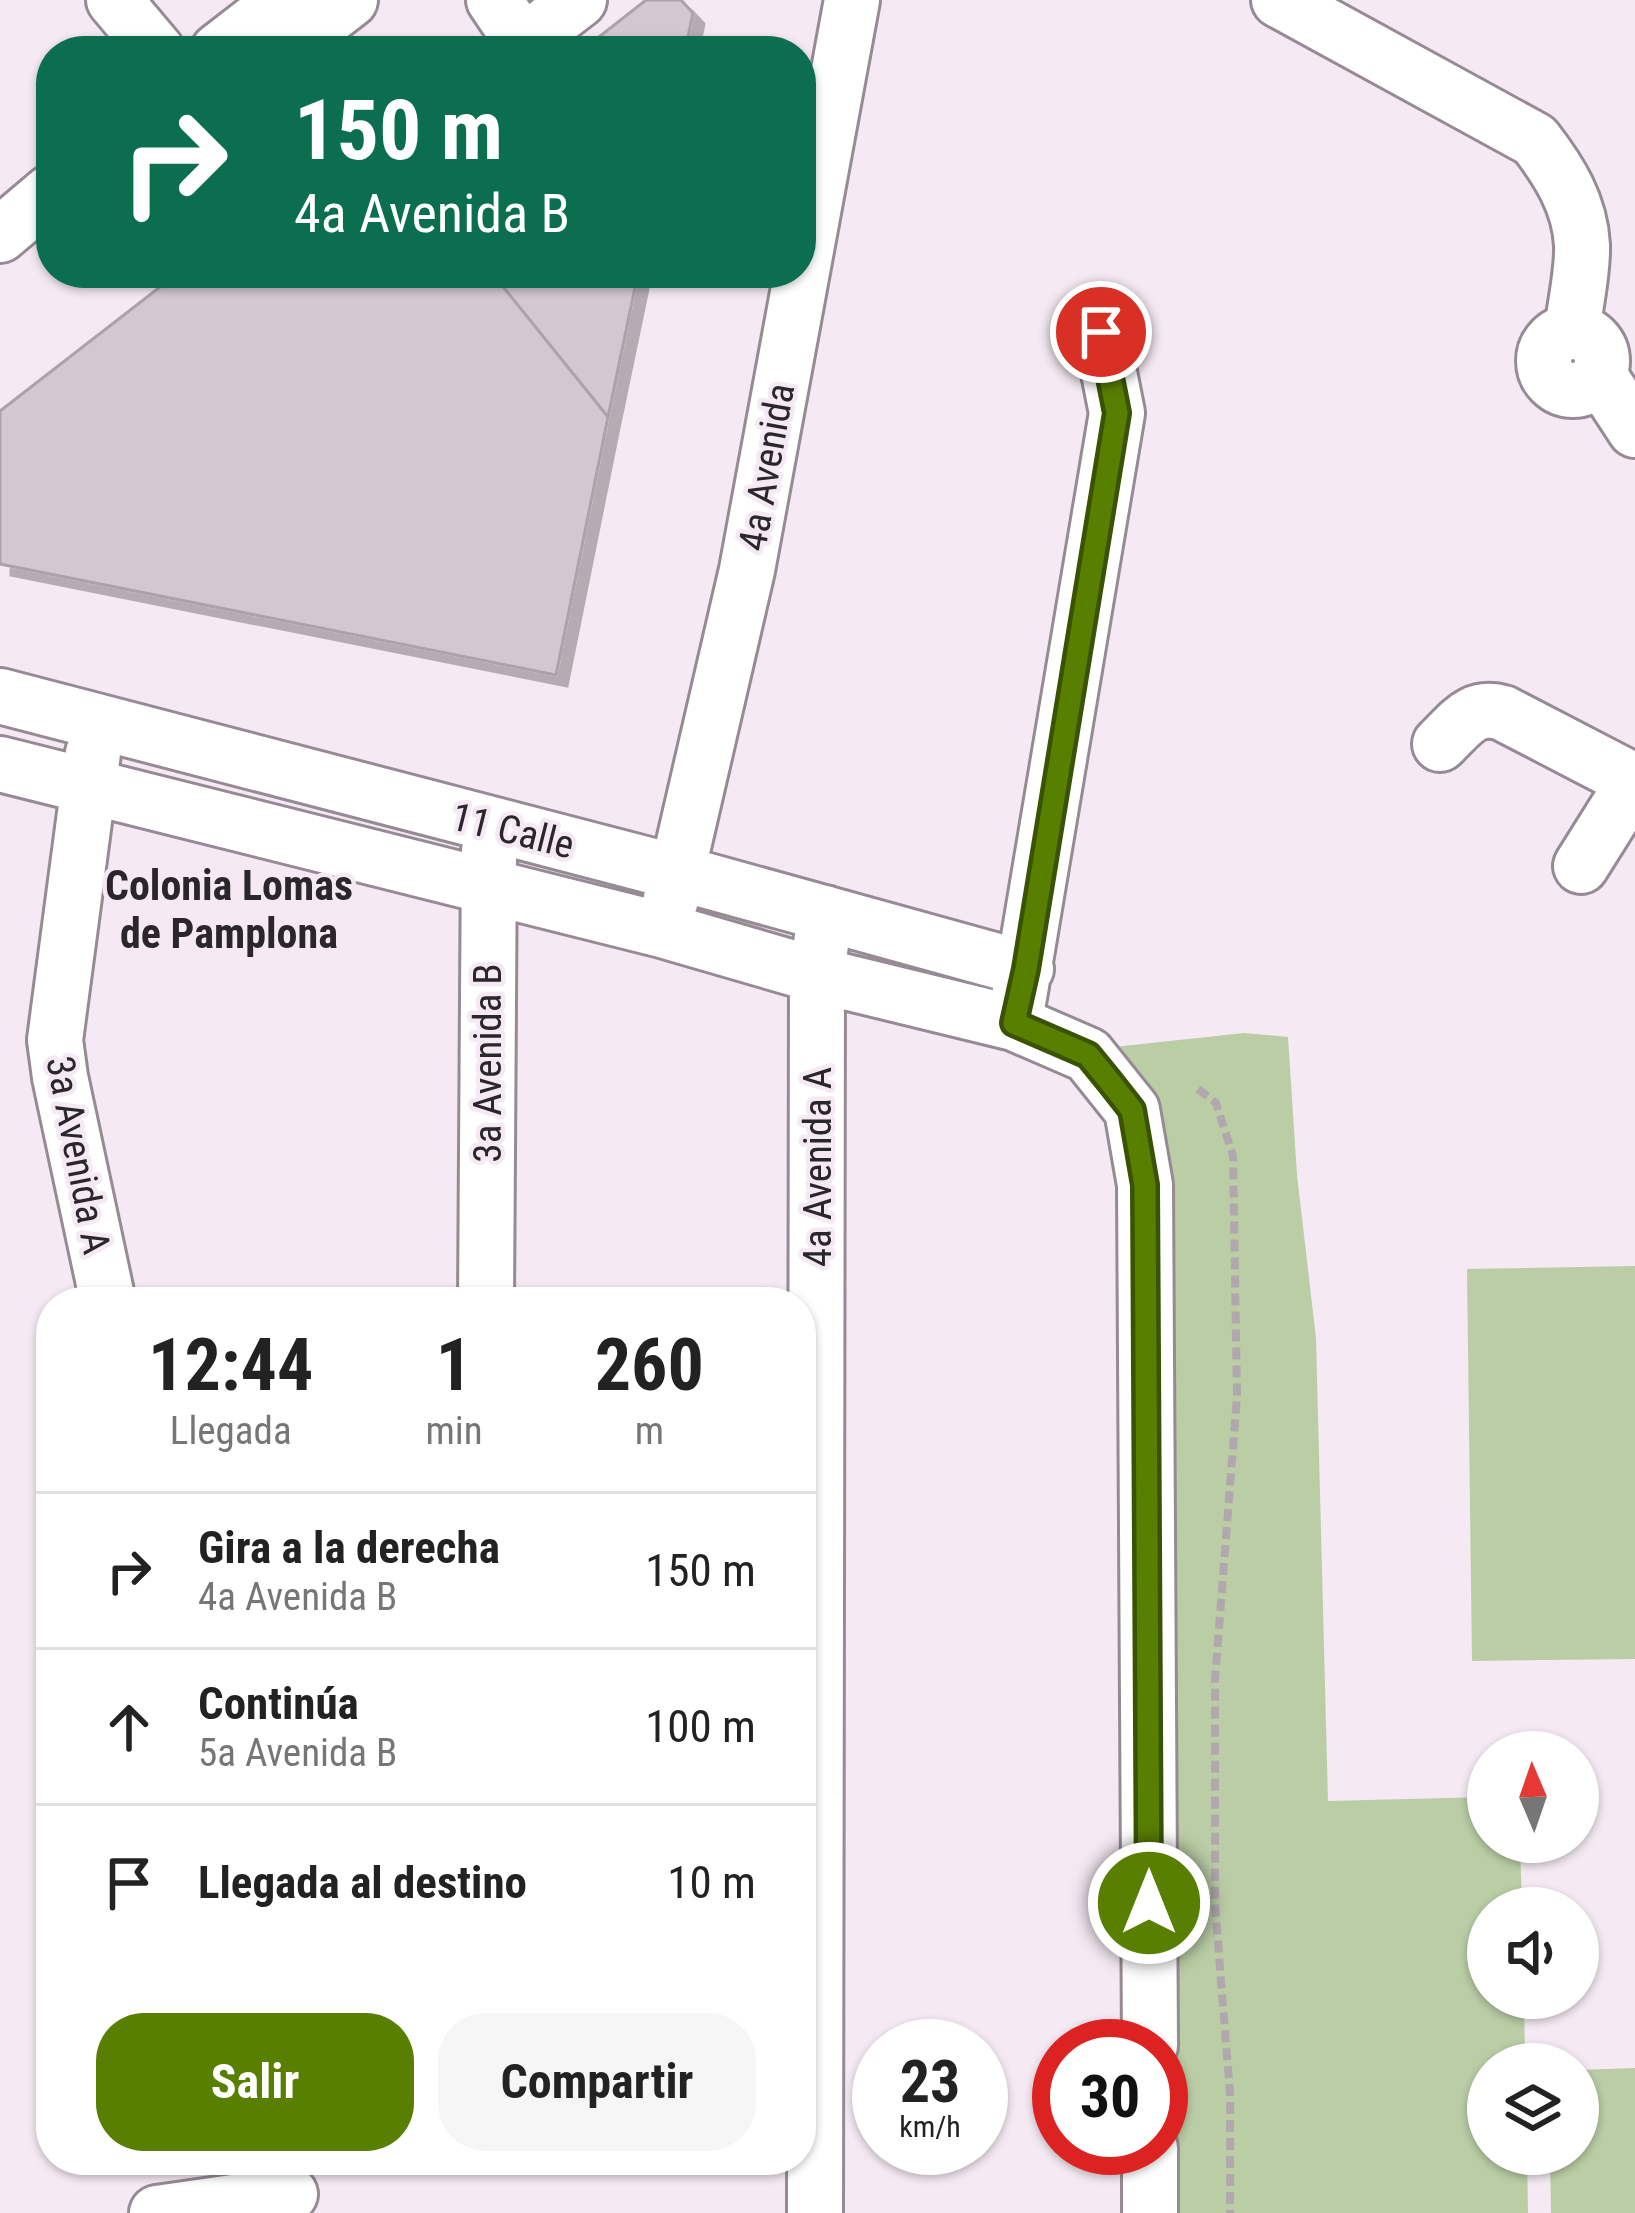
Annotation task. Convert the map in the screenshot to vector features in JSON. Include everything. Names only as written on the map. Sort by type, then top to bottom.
[{"type":"street","points":[[114,0],[144,36]]},
{"type":"street","points":[[237,36],[284,0]]},
{"type":"street","points":[[303,36],[350,0]]},
{"type":"street","points":[[510,31],[579,0]]},
{"type":"street","name":"4a Avenida","points":[[816,196],[852,0]]},
{"type":"street","points":[[1279,0],[1535,140],[1561,174],[1573,203],[1582,244],[1586,353],[1635,430]]},
{"type":"street","points":[[0,236],[36,205]]},
{"type":"street","points":[[0,273],[36,245]]},
{"type":"street","name":"4a Avenida","points":[[662,930],[747,571],[799,288]]},
{"type":"street","points":[[1014,1023],[1117,413],[1101,332]]},
{"type":"street","name":"11 Calle","points":[[0,696],[1026,969]]},
{"type":"street","points":[[1440,744],[1475,712],[1489,709],[1635,781],[1581,866]]},
{"type":"street","name":"3a Avenida A","points":[[98,722],[55,1040],[106,1287]]},
{"type":"street","name":"11 Calle","points":[[0,764],[1014,1023],[1088,1055],[1132,1110],[1145,1185],[1150,2019]]},
{"type":"street","name":"3a Avenida B","points":[[487,1287],[490,825]]},
{"type":"street","name":"4a Avenida A","points":[[816,1800],[818,975],[825,913]]},
{"type":"street","name":"4a Avenida A","points":[[815,2175],[815,2213]]},
{"type":"street","points":[[1150,2175],[1150,2213]]},
{"type":"street","points":[[157,2213],[290,2189]]},
{"type":"path","points":[[1198,1088],[1216,1103],[1233,1156],[1237,1396],[1215,1680],[1215,1904],[1230,2094],[1230,2213]]},
{"type":"green space","points":[[1244,1033],[1288,1037],[1297,1175],[1316,1338],[1328,1801],[1467,1798],[1467,1863],[1521,1863],[1521,1887],[1467,1887],[1467,2019],[1524,2019],[1525,2043],[1467,2043],[1467,2175],[1527,2175],[1528,2213],[1169,2213],[1169,2175],[1188,2175],[1188,2019],[1167,2019],[1157,1128],[1114,1047]]},
{"type":"green space","points":[[1635,1266],[1635,1659],[1472,1661],[1467,1269]]},
{"type":"green space","points":[[1635,2068],[1635,2213],[1551,2213],[1550,2175],[1599,2175],[1599,2069]]},
{"type":"building","points":[[646,0],[681,0],[693,13],[688,36],[600,36]]},
{"type":"building","points":[[159,288],[504,288],[608,417],[556,675],[0,564],[0,411]]},
{"type":"building","points":[[504,288],[635,288],[608,417]]},
{"type":"district","name":"Colonia Lomas de Pamplona","points":[[229,909]]},
{"type":"route","points":[[1101,332],[1117,413],[1014,1023],[1088,1055],[1110,1082],[1132,1110],[1145,1185],[1149,1903]]}]
